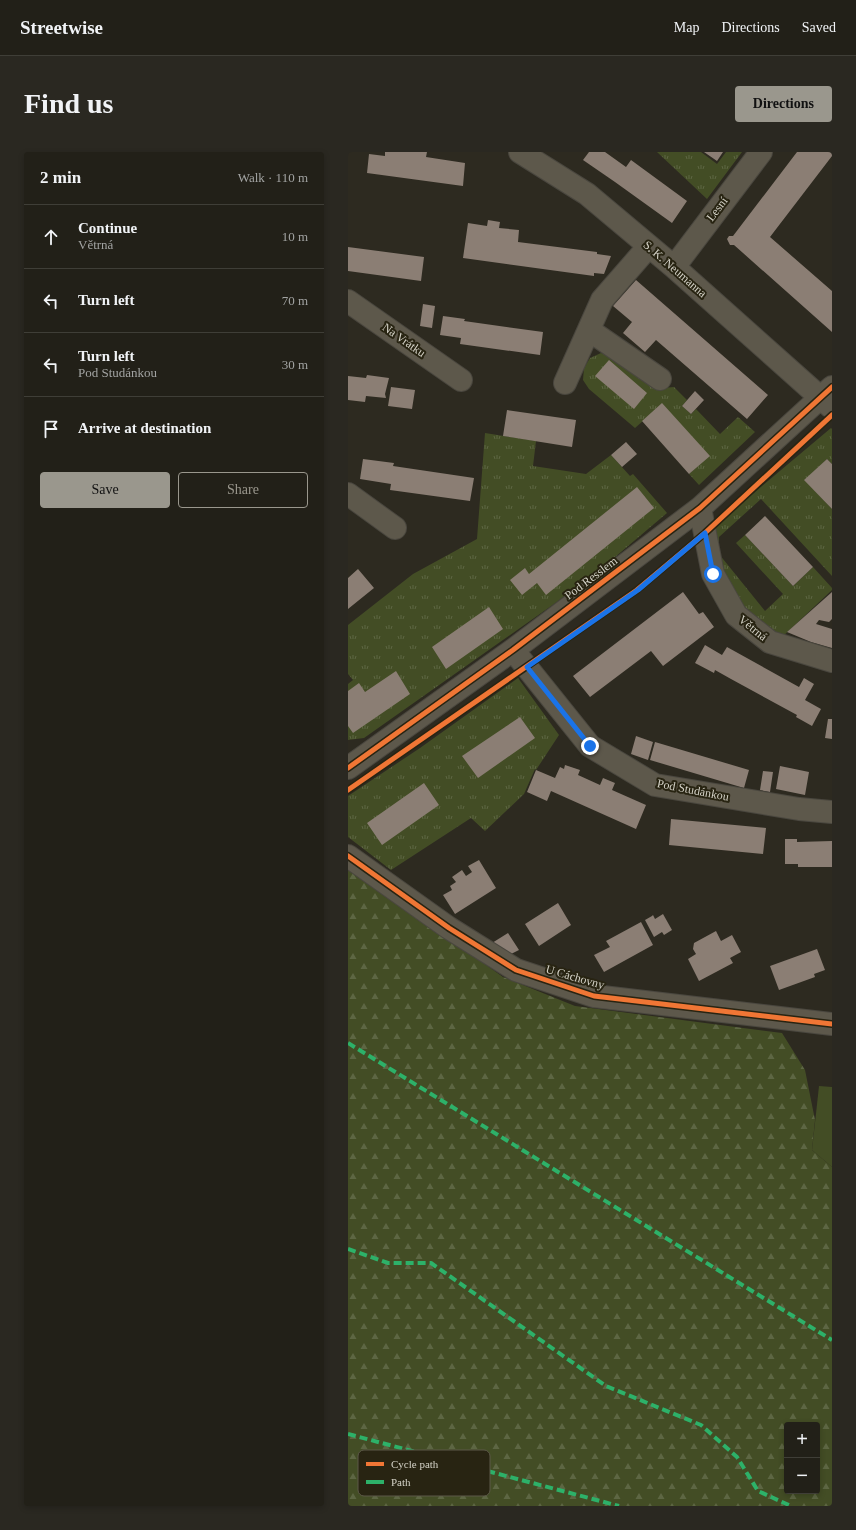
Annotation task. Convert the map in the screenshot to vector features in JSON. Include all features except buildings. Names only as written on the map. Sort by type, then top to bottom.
[{"type":"street","name":"S. K. Neumanna","points":[[520,152],[587,194],[828,398]]},
{"type":"street","name":"Lesní","points":[[674,267],[761,152]]},
{"type":"street","points":[[565,384],[602,300],[649,246]]},
{"type":"street","name":"Na Vrátku","points":[[348,301],[461,380]]},
{"type":"street","points":[[589,330],[660,379]]},
{"type":"street","name":"Pod Resslem","points":[[348,768],[513,650],[700,508],[828,398]]},
{"type":"street","points":[[348,494],[395,528]]},
{"type":"street","name":"Větrná","points":[[700,508],[713,574],[736,615],[770,642],[832,661]]},
{"type":"street","name":"Pod Studánkou","points":[[513,650],[590,746],[655,785],[799,809],[832,812]]},
{"type":"street","name":"U Cáchovny","points":[[348,856],[449,928],[516,970],[594,996],[832,1024]]},
{"type":"green space","points":[[657,152],[701,152],[717,164],[726,152],[742,152],[707,199]]},
{"type":"green space","points":[[601,353],[612,357],[663,388],[674,387],[687,400],[682,406],[691,414],[696,409],[720,434],[738,417],[755,432],[699,485],[689,474],[709,456],[662,404],[635,428],[589,389],[583,380],[584,368],[590,358]]},
{"type":"green space","points":[[831,428],[832,464],[827,459],[805,480],[832,509],[832,576],[761,499],[719,537],[719,554],[765,611],[783,594],[736,543],[745,535],[793,586],[813,567],[832,588],[832,590],[781,638],[752,619],[720,576],[712,528]]},
{"type":"green space","points":[[485,433],[536,441],[533,466],[586,474],[611,455],[630,476],[633,474],[667,513],[608,563],[554,604],[364,738],[348,740],[348,684],[353,680],[348,674],[348,625],[413,574],[477,539]]},
{"type":"green space","points":[[518,678],[559,735],[536,770],[535,769],[524,794],[485,831],[471,818],[391,870],[348,837],[348,796],[420,748]]},
{"type":"green space","points":[[348,867],[503,977],[575,1006],[782,1033],[805,1070],[815,1120],[812,1150],[832,1167],[832,1506],[348,1506]]},
{"type":"green space","points":[[819,1086],[832,1087],[832,1167],[812,1150]]},
{"type":"marked path","points":[[348,1043],[832,1340]]},
{"type":"marked path","points":[[348,1249],[388,1263],[431,1263],[606,1386],[701,1425],[737,1457],[758,1491],[791,1506]]},
{"type":"marked path","points":[[348,1434],[408,1450]]},
{"type":"marked path","points":[[490,1472],[619,1506]]},
{"type":"cycle path","points":[[348,768],[513,650],[700,508],[832,387]]},
{"type":"cycle path","points":[[348,790],[637,590],[705,533],[832,415]]},
{"type":"cycle path","points":[[348,856],[449,928],[516,970],[594,996],[832,1024]]},
{"type":"route","points":[[590,746],[527,667],[638,590],[705,533],[713,574]]}]
